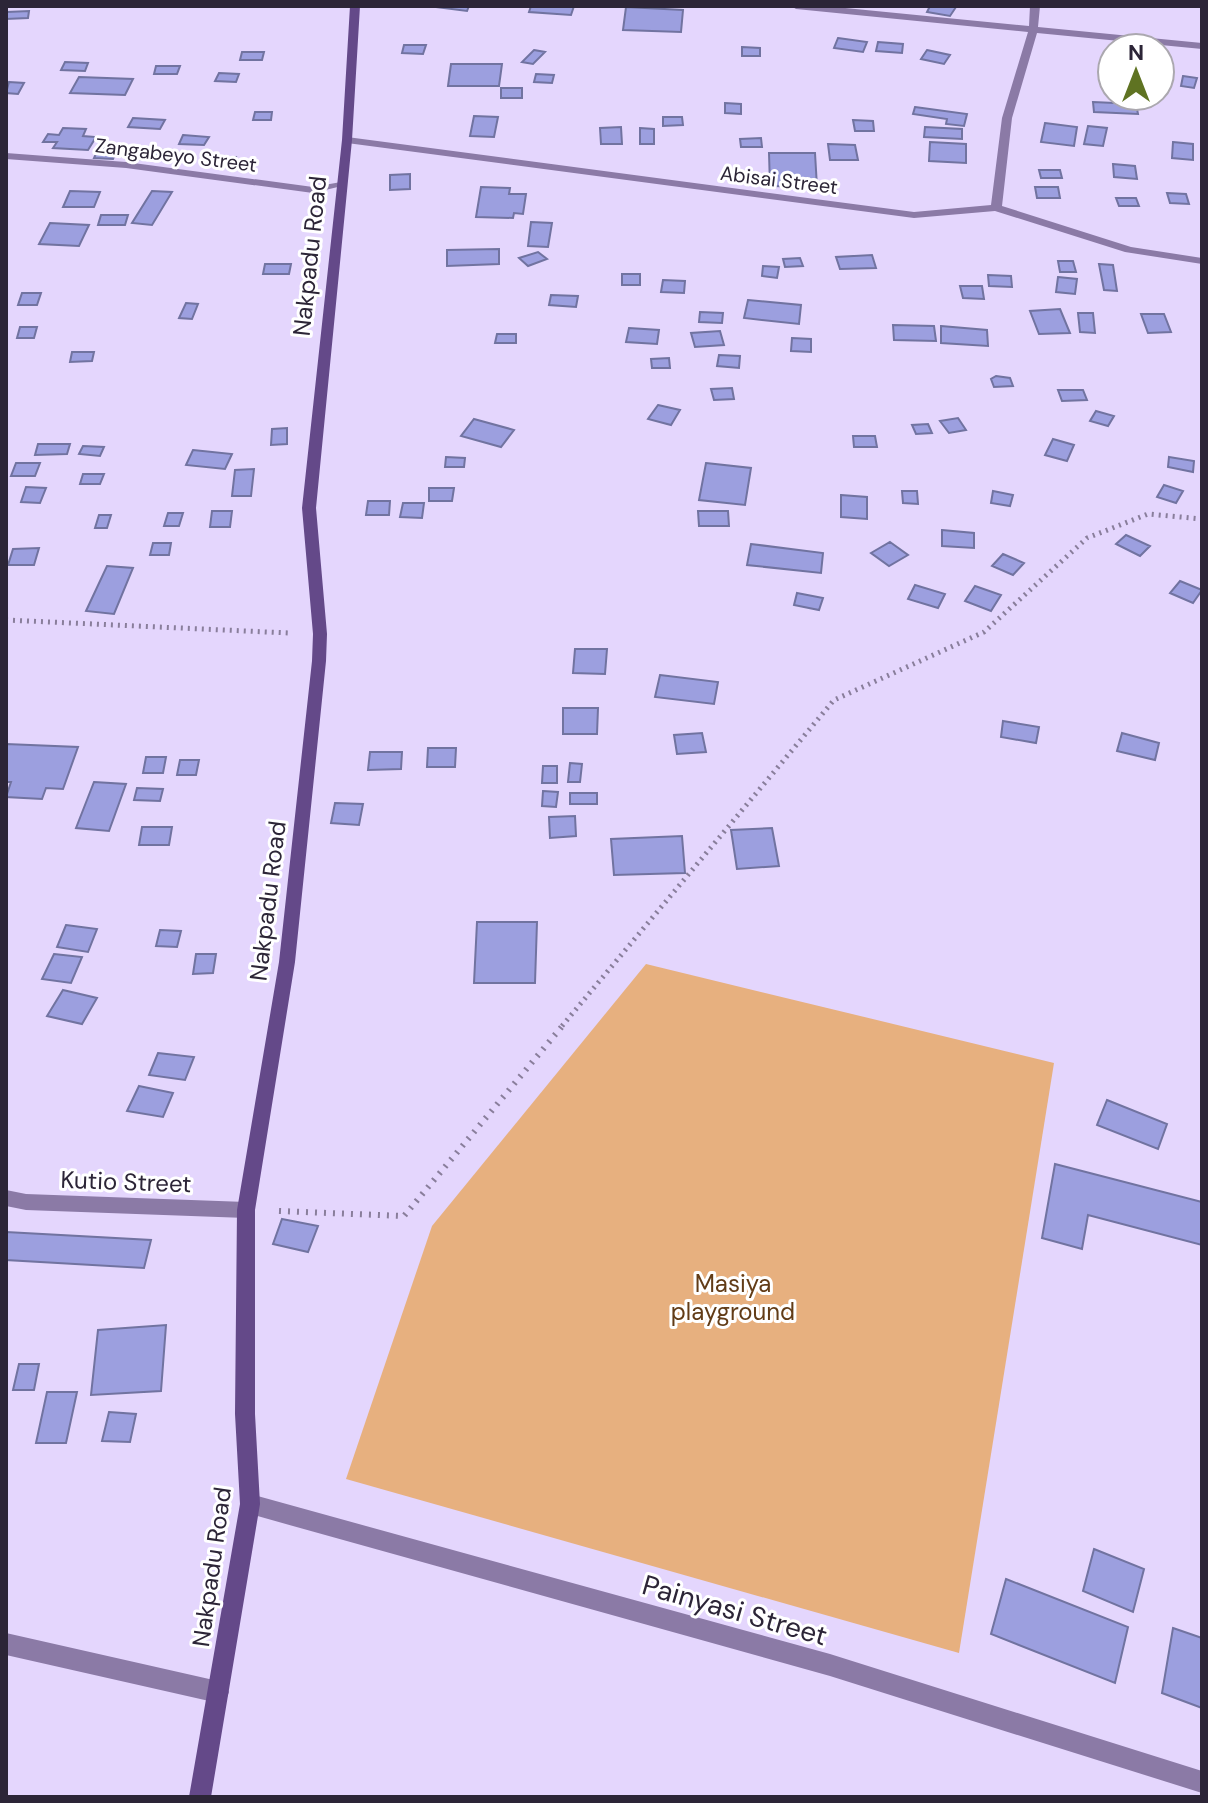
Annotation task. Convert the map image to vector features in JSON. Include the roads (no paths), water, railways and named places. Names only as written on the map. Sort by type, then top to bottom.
[{"type":"street","name":"Nakpadu Road","points":[[200,1797],[250,1504],[245,1414],[246,1210],[287,962],[320,634],[309,508],[347,140],[355,6]]},
{"type":"street","points":[[796,6],[1202,46]]},
{"type":"street","points":[[996,208],[1007,118],[1033,31],[1035,6]]},
{"type":"street","name":"Abisai Street","points":[[347,140],[914,215],[996,208],[1129,250],[1202,261]]},
{"type":"street","name":"Zangabeyo Street","points":[[6,156],[126,165],[313,190],[341,185]]},
{"type":"street","name":"Kutio Street","points":[[6,1198],[26,1202],[246,1210]]},
{"type":"street","name":"Painyasi Street","points":[[250,1504],[830,1665],[1202,1782]]},
{"type":"street","points":[[6,1644],[218,1692]]},
{"type":"park label","name":"Masiya playground","points":[[733,1298]]}]
